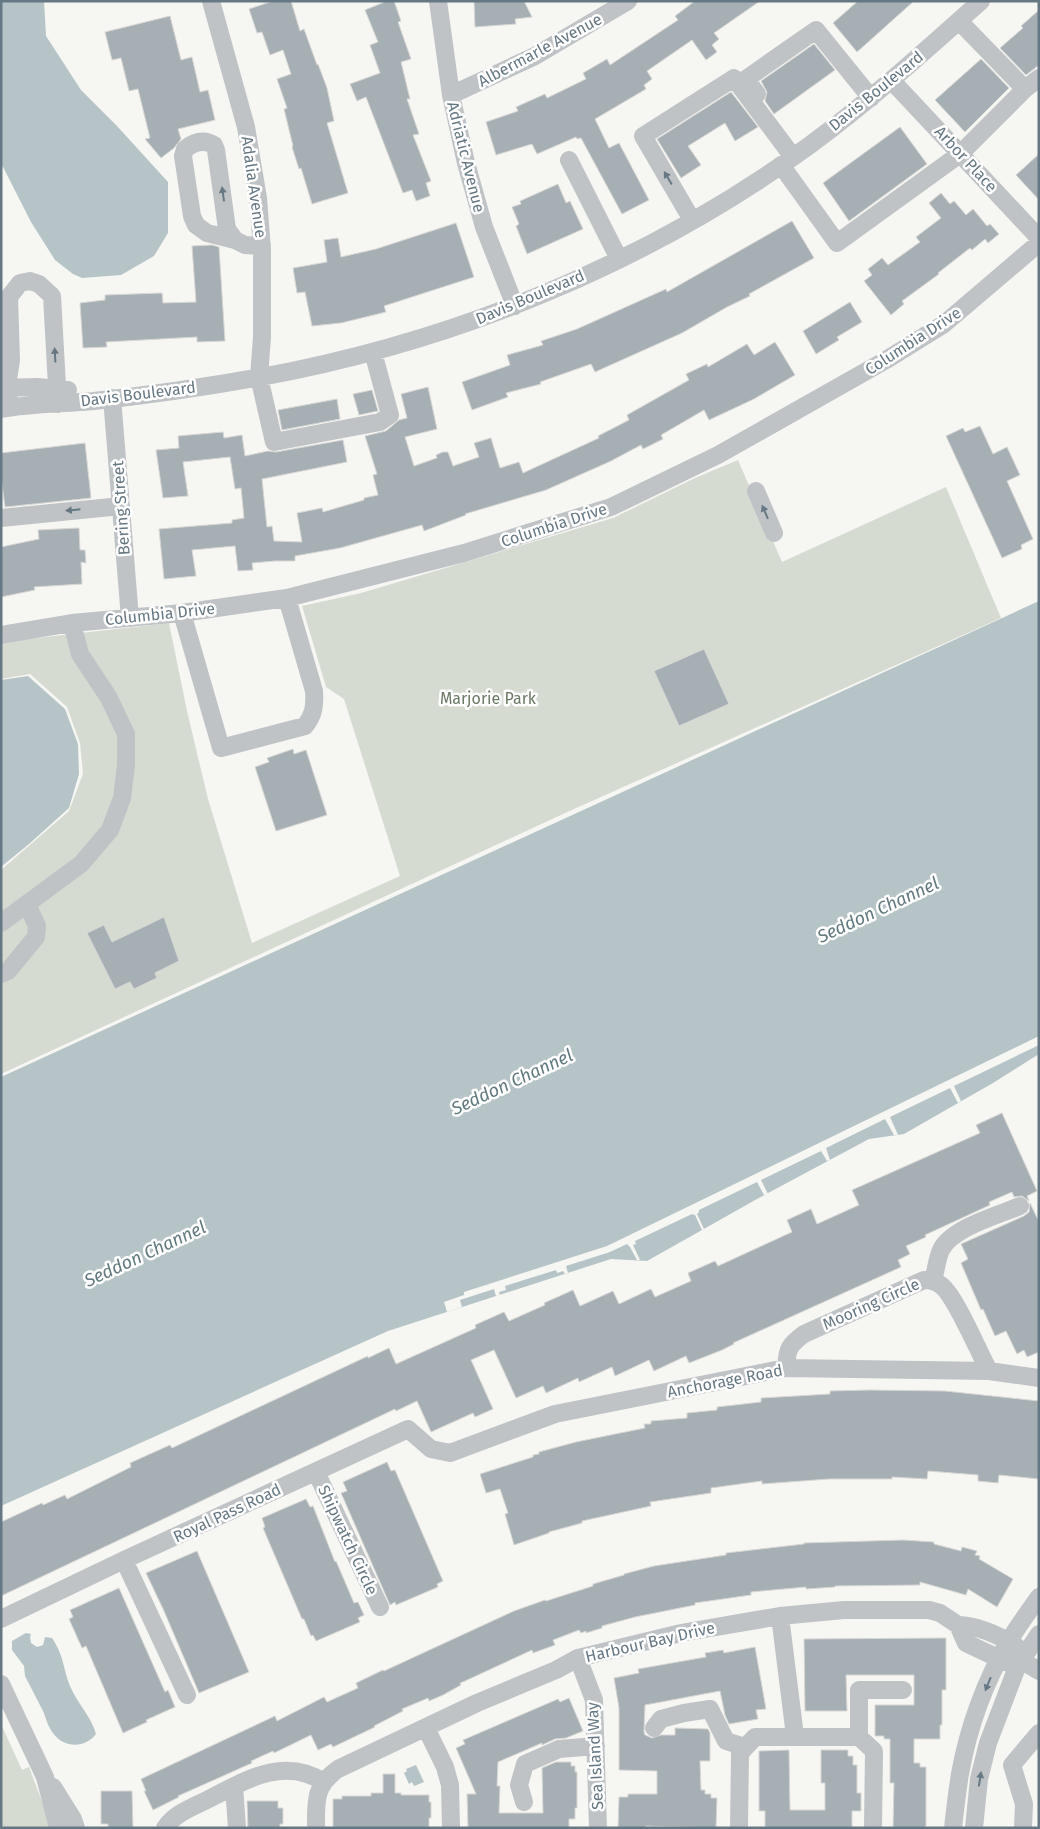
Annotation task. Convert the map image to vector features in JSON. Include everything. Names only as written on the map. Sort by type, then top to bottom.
[{"type":"street","name":"Adalia Avenue","points":[[211,1],[246,127],[258,198],[262,246],[260,377],[274,442],[380,422],[390,415],[373,352]]},
{"type":"street","name":"Adriatic Avenue","points":[[438,1],[450,95],[466,163],[484,227],[515,306]]},
{"type":"street","name":"Albermarle Avenue","points":[[450,95],[535,56],[628,1]]},
{"type":"street","name":"Davis Boulevard","points":[[5,408],[57,396],[66,390],[94,401],[260,377],[373,352],[452,328],[515,306],[619,258],[692,220],[791,158],[892,81],[981,1]]},
{"type":"street","points":[[959,20],[1025,89]]},
{"type":"street","points":[[870,98],[816,30],[746,79],[837,243],[960,154],[1025,89],[1039,78]]},
{"type":"street","points":[[692,220],[643,136],[725,83],[734,78],[791,158]]},
{"type":"street","name":"Arbor Place","points":[[892,81],[1039,238]]},
{"type":"street","points":[[235,240],[227,229],[214,145],[206,142],[194,143],[184,149],[183,156],[193,221],[200,229],[207,233],[235,240],[245,245],[262,246]]},
{"type":"street","points":[[569,160],[619,258]]},
{"type":"street","name":"Columbia Drive","points":[[1,635],[72,623],[182,613],[286,598],[464,554],[610,507],[718,455],[886,360],[944,324],[1039,243]]},
{"type":"street","points":[[5,383],[29,387],[57,396],[52,296],[39,284],[30,280],[20,283],[9,298],[11,360],[5,383],[5,408]]},
{"type":"street","name":"Bering Street","points":[[112,398],[130,618]]},
{"type":"street","points":[[756,492],[774,533]]},
{"type":"street","points":[[1,518],[122,506]]},
{"type":"street","points":[[182,613],[221,748],[305,726],[311,718],[315,704],[314,691],[286,598]]},
{"type":"street","points":[[1,923],[81,864],[110,830],[122,798],[126,765],[126,734],[108,698],[80,654],[72,623]]},
{"type":"street","points":[[1,974],[8,971],[36,937],[36,926],[26,904]]},
{"type":"street","points":[[933,1280],[941,1249],[951,1237],[1020,1206]]},
{"type":"street","name":"Mooring Circle","points":[[786,1368],[787,1354],[792,1343],[804,1334],[924,1280],[933,1280],[942,1286],[952,1299],[988,1371]]},
{"type":"street","name":"Anchorage Road","points":[[450,1453],[555,1414],[786,1368],[988,1371],[1039,1378]]},
{"type":"street","name":"Royal Pass Road","points":[[1,1619],[408,1429],[431,1449],[450,1453]]},
{"type":"street","name":"Shipwatch Circle","points":[[316,1472],[380,1607]]},
{"type":"street","points":[[124,1560],[187,1695]]},
{"type":"street","points":[[953,1828],[960,1775],[981,1701],[1009,1641],[1039,1597]]},
{"type":"street","name":"Harbour Bay Drive","points":[[324,1782],[338,1769],[477,1703],[556,1670],[578,1658],[681,1633],[780,1616],[844,1610],[918,1609],[940,1613],[958,1625],[975,1626],[1009,1641],[1021,1660]]},
{"type":"street","points":[[780,1616],[795,1736]]},
{"type":"street","name":"Harbour Bay Drive","points":[[958,1625],[966,1643],[1000,1658],[1021,1660]]},
{"type":"street","points":[[974,1828],[979,1779],[991,1734],[1021,1660],[1039,1634]]},
{"type":"street","name":"Sea Island Way","points":[[578,1658],[594,1700],[598,1828]]},
{"type":"street","points":[[1021,1660],[1039,1671]]},
{"type":"street","points":[[1,1684],[45,1777],[58,1828]]},
{"type":"street","points":[[859,1737],[859,1690],[904,1690]]},
{"type":"street","points":[[654,1728],[661,1719],[710,1709],[726,1741],[745,1747]]},
{"type":"street","points":[[426,1728],[448,1776],[451,1794],[451,1828]]},
{"type":"street","points":[[1023,1828],[1024,1804],[1012,1765],[1039,1733]]},
{"type":"street","points":[[739,1828],[740,1753],[755,1737],[795,1736],[859,1737],[874,1752],[873,1828]]},
{"type":"street","points":[[524,1802],[520,1785],[525,1764],[559,1749],[596,1746]]},
{"type":"street","points":[[165,1828],[175,1816],[256,1775],[285,1770],[312,1774],[324,1782],[318,1791],[316,1800],[316,1828]]},
{"type":"street","points":[[45,1777],[60,1797],[76,1828]]},
{"type":"street","points":[[234,1786],[237,1828]]},
{"type":"green space","name":"Marjorie Park","points":[[738,460],[782,562],[946,487],[1001,618],[563,814],[1,1074],[1,870],[69,811],[83,774],[80,743],[67,707],[30,674],[1,679],[1,642],[169,623],[208,799],[252,943],[400,876],[344,699],[326,687],[302,606],[361,593],[613,518],[695,478]]},
{"type":"green space","points":[[1,1724],[22,1770],[29,1767],[52,1828],[1,1828]]},
{"type":"water","points":[[1,1],[44,1],[46,36],[81,90],[168,182],[168,233],[154,256],[121,275],[82,278],[73,274],[55,260],[31,222],[1,163]]},
{"type":"water","name":"Seddon Channel","points":[[1039,601],[1039,1054],[904,1134],[869,1139],[647,1261],[611,1259],[388,1331],[1,1506],[1,1077]]},
{"type":"water","points":[[28,676],[65,709],[78,744],[79,774],[69,808],[1,867],[1,680]]},
{"type":"water","points":[[26,1633],[31,1634],[31,1643],[37,1647],[43,1645],[45,1637],[52,1638],[56,1644],[70,1686],[91,1721],[96,1734],[86,1742],[74,1745],[62,1742],[50,1728],[25,1676],[24,1666],[12,1650],[12,1641]]},
{"type":"water","points":[[416,1765],[424,1782],[414,1786],[412,1782],[409,1784],[404,1773],[407,1771],[406,1769]]},
{"type":"pier","points":[[1039,1036],[1039,1045],[954,1086],[961,1101],[958,1103],[950,1088],[890,1117],[898,1135],[894,1135],[885,1119],[826,1148],[830,1160],[827,1161],[821,1151],[761,1180],[768,1194],[764,1195],[757,1182],[699,1210],[697,1214],[704,1229],[702,1230],[695,1215],[692,1214],[635,1241],[636,1244],[633,1245],[640,1260],[637,1260],[627,1244],[610,1252],[566,1266],[568,1273],[565,1274],[563,1271],[557,1273],[556,1270],[505,1286],[506,1290],[499,1292],[500,1295],[496,1296],[494,1289],[460,1300],[462,1307],[447,1312],[444,1302],[464,1295],[464,1292],[607,1246]]},
{"type":"building","points":[[273,1],[291,1],[300,31],[304,29],[318,64],[327,88],[334,121],[327,123],[348,193],[312,204],[301,168],[299,169],[292,147],[284,109],[287,108],[277,79],[291,74],[283,50],[270,55],[262,32],[257,33],[249,9]]},
{"type":"building","points":[[387,1],[394,1],[401,21],[398,22],[411,59],[401,62],[410,99],[407,99],[419,134],[413,135],[431,181],[426,183],[430,196],[416,201],[412,190],[403,193],[366,97],[357,101],[350,84],[380,73],[370,45],[378,42],[365,10]]},
{"type":"building","points":[[474,1],[524,1],[532,17],[515,19],[516,24],[475,27]]},
{"type":"building","points":[[695,1],[760,1],[714,33],[719,39],[712,45],[717,52],[706,60],[692,40],[647,71],[652,79],[644,85],[646,89],[595,119],[609,148],[619,143],[649,200],[622,214],[581,138],[577,139],[576,137],[537,154],[532,144],[496,155],[486,122],[518,111],[516,107],[545,94],[547,98],[586,79],[583,73],[607,59],[610,65],[678,20],[675,16]]},
{"type":"building","points":[[858,1],[914,1],[857,52],[833,23]]},
{"type":"building","points":[[1039,10],[1039,65],[1026,75],[1000,48],[1023,28],[1021,26]]},
{"type":"building","points":[[170,16],[181,60],[192,57],[200,92],[208,90],[215,120],[178,129],[181,139],[174,148],[161,158],[145,139],[150,138],[138,89],[129,91],[121,58],[112,60],[105,32]]},
{"type":"building","points":[[814,44],[835,70],[774,114],[765,101],[767,92],[761,81]]},
{"type":"building","points":[[981,59],[1009,88],[965,132],[935,100]]},
{"type":"building","points":[[731,92],[758,127],[735,141],[725,123],[688,146],[701,165],[681,178],[657,139]]},
{"type":"building","points":[[900,127],[927,164],[849,221],[823,183]]},
{"type":"building","points":[[1039,154],[1039,200],[1016,175]]},
{"type":"building","points":[[558,184],[566,203],[570,201],[583,229],[527,254],[516,226],[519,224],[512,207],[521,204],[520,201]]},
{"type":"building","points":[[941,193],[950,204],[954,201],[966,215],[973,209],[987,226],[990,224],[999,234],[988,243],[985,239],[972,250],[970,248],[902,301],[904,304],[891,315],[864,281],[872,275],[868,269],[882,258],[888,265],[920,242],[916,237],[941,218],[929,203]]},
{"type":"building","points":[[792,221],[814,258],[749,294],[750,296],[682,333],[595,372],[591,364],[540,382],[541,384],[506,393],[508,397],[472,410],[462,382],[510,365],[507,355],[543,345],[541,341],[577,329],[666,289],[667,292]]},
{"type":"building","points":[[456,223],[474,277],[384,306],[386,312],[341,323],[312,326],[305,292],[297,293],[293,268],[327,262],[324,240],[338,238],[341,257],[376,249]]},
{"type":"building","points":[[212,245],[219,247],[225,341],[197,342],[197,337],[106,342],[107,347],[83,348],[80,303],[105,300],[105,295],[162,293],[163,303],[196,302],[192,246]]},
{"type":"building","points":[[850,302],[862,322],[837,337],[839,340],[816,354],[803,331]]},
{"type":"building","points":[[775,342],[795,375],[754,399],[709,420],[704,410],[661,435],[663,439],[643,449],[641,445],[611,461],[546,490],[465,514],[424,531],[422,525],[340,548],[295,556],[295,561],[252,563],[253,570],[238,571],[235,546],[192,550],[196,576],[164,579],[159,529],[232,523],[232,520],[244,518],[241,488],[235,489],[230,457],[183,462],[188,496],[163,498],[156,450],[179,448],[178,436],[223,432],[224,438],[242,435],[245,456],[343,440],[347,462],[262,479],[267,527],[272,526],[274,541],[302,542],[297,513],[322,508],[323,512],[378,495],[373,475],[377,474],[365,436],[386,431],[399,420],[407,418],[401,394],[428,387],[437,429],[405,437],[414,466],[437,458],[436,455],[443,452],[448,452],[453,466],[479,457],[474,443],[491,438],[500,468],[519,462],[523,473],[599,438],[598,436],[629,420],[627,415],[689,380],[686,374],[707,364],[708,367],[747,344],[754,355]]},
{"type":"building","points":[[372,390],[378,411],[359,415],[353,394]]},
{"type":"building","points":[[337,399],[340,419],[282,430],[278,410]]},
{"type":"building","points":[[980,426],[993,454],[1007,447],[1020,475],[1007,481],[1033,539],[1021,545],[1022,549],[1002,558],[946,436],[963,428],[965,432]]},
{"type":"building","points":[[85,443],[91,498],[5,507],[1,476],[1,453]]},
{"type":"building","points":[[79,528],[80,550],[85,550],[86,563],[81,562],[82,584],[34,587],[35,590],[1,597],[1,547],[39,539],[38,530]]},
{"type":"building","points":[[704,649],[729,704],[679,726],[654,671]]},
{"type":"building","points":[[293,749],[294,754],[306,750],[327,815],[276,831],[255,767],[269,762],[267,758]]},
{"type":"building","points":[[164,917],[179,961],[155,973],[157,978],[134,989],[130,982],[115,989],[87,933],[104,925],[112,942]]},
{"type":"building","points":[[1002,1113],[1037,1191],[1027,1196],[1029,1201],[1022,1196],[1014,1197],[1012,1192],[989,1202],[990,1205],[925,1235],[926,1237],[906,1246],[910,1254],[898,1260],[901,1267],[733,1343],[722,1350],[689,1363],[686,1356],[654,1371],[649,1360],[615,1376],[612,1367],[579,1382],[578,1378],[546,1393],[543,1386],[516,1398],[494,1350],[471,1360],[493,1409],[475,1417],[473,1413],[431,1432],[417,1401],[396,1411],[395,1409],[1,1596],[1,1522],[42,1503],[43,1505],[65,1495],[67,1499],[131,1467],[130,1463],[170,1445],[172,1448],[368,1356],[368,1358],[389,1348],[396,1364],[476,1328],[475,1325],[504,1312],[509,1321],[573,1290],[580,1306],[613,1291],[619,1304],[651,1289],[655,1297],[691,1281],[688,1273],[715,1261],[718,1266],[792,1232],[787,1220],[811,1209],[817,1224],[859,1205],[852,1190],[980,1133],[976,1125]]},
{"type":"building","points":[[1030,1203],[1039,1222],[1039,1352],[1027,1357],[1024,1350],[1017,1354],[1006,1331],[995,1336],[983,1309],[981,1310],[961,1263],[968,1259],[961,1244],[1024,1216],[1029,1212]]},
{"type":"building","points":[[830,1391],[945,1391],[1039,1401],[1039,1479],[999,1475],[998,1483],[978,1481],[978,1475],[928,1471],[927,1479],[892,1477],[892,1479],[829,1479],[762,1484],[762,1481],[711,1488],[711,1493],[650,1502],[651,1506],[582,1521],[582,1523],[549,1532],[514,1545],[505,1514],[508,1513],[500,1489],[486,1493],[480,1474],[533,1457],[533,1455],[539,1454],[539,1452],[576,1442],[645,1428],[644,1424],[651,1424],[651,1421],[687,1418],[687,1413],[717,1410],[717,1407],[761,1402],[761,1398],[830,1394]]},
{"type":"building","points":[[387,1462],[391,1471],[395,1470],[443,1581],[437,1584],[438,1587],[396,1605],[395,1602],[390,1605],[341,1493],[347,1491],[343,1482]]},
{"type":"building","points":[[306,1499],[310,1507],[313,1506],[335,1562],[354,1603],[358,1602],[364,1615],[358,1618],[360,1622],[316,1641],[313,1635],[311,1636],[304,1619],[302,1619],[263,1528],[265,1527],[262,1518]]},
{"type":"building","points":[[903,1540],[934,1542],[934,1544],[961,1551],[962,1547],[977,1551],[975,1555],[980,1556],[979,1559],[1013,1579],[997,1607],[968,1589],[966,1595],[920,1582],[920,1585],[835,1586],[806,1589],[806,1587],[751,1592],[751,1595],[695,1603],[695,1605],[635,1617],[602,1626],[602,1628],[586,1633],[586,1631],[581,1633],[579,1630],[553,1640],[555,1645],[533,1653],[532,1650],[460,1683],[461,1685],[443,1695],[429,1701],[428,1698],[402,1709],[403,1711],[375,1727],[333,1747],[331,1744],[318,1750],[311,1735],[274,1753],[273,1751],[251,1761],[252,1763],[178,1796],[153,1810],[144,1791],[146,1791],[141,1779],[275,1716],[277,1721],[324,1697],[327,1702],[358,1688],[356,1683],[514,1611],[593,1586],[593,1584],[654,1566],[726,1555],[726,1553],[804,1543]]},
{"type":"building","points":[[197,1551],[249,1672],[199,1693],[146,1573]]},
{"type":"building","points":[[119,1588],[165,1692],[168,1690],[175,1707],[123,1733],[86,1646],[82,1648],[69,1619],[73,1617],[70,1610]]},
{"type":"building","points":[[946,1638],[946,1690],[942,1690],[940,1739],[914,1739],[914,1763],[920,1763],[920,1767],[926,1767],[926,1825],[925,1828],[893,1828],[894,1783],[890,1783],[890,1739],[884,1739],[884,1736],[875,1736],[875,1705],[914,1705],[914,1675],[846,1675],[847,1711],[805,1711],[804,1639]]},
{"type":"building","points":[[755,1647],[766,1709],[756,1710],[758,1719],[729,1724],[720,1691],[645,1705],[644,1732],[645,1735],[652,1738],[661,1735],[675,1735],[675,1728],[708,1729],[710,1733],[710,1761],[700,1761],[701,1790],[705,1790],[705,1794],[711,1794],[711,1798],[717,1798],[716,1828],[646,1826],[646,1828],[618,1828],[619,1797],[628,1797],[628,1794],[657,1794],[657,1771],[619,1770],[619,1708],[614,1678],[639,1673],[638,1669],[706,1657],[705,1653],[723,1650],[724,1653]]},
{"type":"building","points":[[569,1698],[583,1731],[542,1745],[542,1743],[498,1762],[497,1786],[500,1786],[499,1813],[543,1813],[542,1768],[556,1762],[571,1762],[571,1766],[575,1766],[575,1772],[577,1772],[577,1808],[575,1808],[575,1819],[569,1819],[569,1828],[468,1828],[467,1794],[476,1794],[456,1748],[465,1744],[463,1740],[558,1699],[560,1702]]},
{"type":"building","points":[[789,1750],[790,1810],[825,1810],[825,1783],[821,1783],[821,1750],[848,1750],[848,1756],[853,1756],[853,1765],[857,1765],[857,1793],[861,1793],[861,1811],[852,1811],[852,1828],[765,1828],[765,1811],[759,1811],[759,1751]]},
{"type":"building","points":[[383,1774],[395,1774],[395,1793],[401,1793],[401,1795],[429,1795],[431,1818],[429,1818],[429,1828],[333,1828],[333,1799],[342,1799],[342,1796],[371,1796],[371,1793],[383,1793]]},
{"type":"building","points":[[101,1791],[132,1791],[133,1828],[108,1828],[108,1824],[101,1824]]},
{"type":"building","points":[[247,1801],[278,1801],[278,1808],[283,1808],[283,1824],[280,1824],[280,1828],[248,1828]]}]
